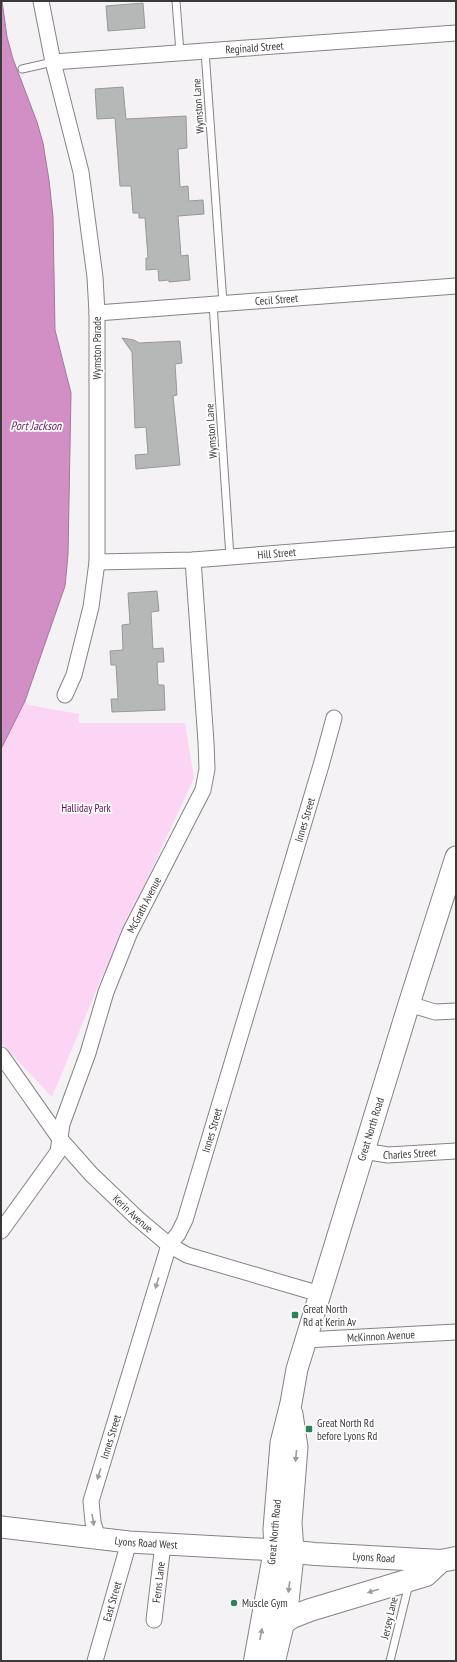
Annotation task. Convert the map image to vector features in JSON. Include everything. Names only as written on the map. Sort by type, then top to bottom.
[{"type":"main road","name":"Great North Road","points":[[255,1661],[291,1523],[297,1447],[291,1403],[297,1369],[363,1151],[456,857]]},
{"type":"main road","name":"Lyons Road West","points":[[1,1527],[129,1542],[284,1551]]},
{"type":"main road","name":"Great North Road","points":[[274,1661],[287,1606],[284,1551]]},
{"type":"main road","name":"Lyons Road","points":[[284,1551],[315,1554],[448,1559]]},
{"type":"main road","points":[[283,1623],[310,1610],[426,1575],[448,1559]]},
{"type":"street","name":"Wymston Parade","points":[[41,1],[53,62],[81,172],[95,277],[97,313],[97,562],[91,607],[74,675],[65,696]]},
{"type":"street","name":"Reginald Street","points":[[53,62],[456,33]]},
{"type":"street","name":"Cecil Street","points":[[97,313],[456,286]]},
{"type":"street","name":"Hill Street","points":[[97,562],[193,560],[456,539]]},
{"type":"street","name":"McGrath Avenue","points":[[1,1231],[58,1152],[62,1124],[88,1053],[106,992],[130,932],[203,790],[207,769],[193,560]]},
{"type":"street","name":"Innes Street","points":[[98,1539],[93,1522],[91,1501],[169,1245],[178,1234],[185,1220],[334,718]]},
{"type":"street","points":[[409,1004],[440,1012],[456,1011]]},
{"type":"street","name":"Kerin Avenue","points":[[1,1055],[60,1139],[97,1180],[137,1218],[169,1245],[187,1255],[320,1294]]},
{"type":"street","name":"Charles Street","points":[[363,1151],[388,1155],[456,1151]]},
{"type":"street","name":"McKinnon Avenue","points":[[305,1340],[456,1332]]},
{"type":"street","name":"East Street","points":[[95,1661],[129,1542]]},
{"type":"street","name":"Ferns Lane","points":[[154,1620],[163,1544]]},
{"type":"lane","points":[[176,1],[180,53]]},
{"type":"lane","name":"Wymston Lane","points":[[205,51],[230,557]]},
{"type":"lane","points":[[22,69],[53,62]]},
{"type":"lane","name":"Jersey Lane","points":[[390,1661],[410,1580]]},
{"type":"green space","name":"Halliday Park","points":[[25,701],[29,705],[79,714],[78,723],[185,723],[194,778],[101,979],[52,1097],[1,1043],[1,749]]},
{"type":"water","name":"Port Jackson","points":[[1,1],[7,37],[13,59],[37,122],[43,143],[53,217],[55,330],[71,393],[68,555],[65,586],[25,701],[1,749]]},
{"type":"building","points":[[143,3],[145,28],[108,31],[106,6]]},
{"type":"building","points":[[123,87],[126,119],[186,116],[187,148],[178,149],[180,187],[188,186],[189,201],[203,200],[204,214],[178,216],[181,256],[188,255],[190,280],[169,282],[169,280],[159,281],[158,269],[146,270],[146,258],[148,258],[145,218],[139,218],[139,213],[133,213],[131,186],[120,186],[115,118],[97,119],[95,89]]},
{"type":"building","points":[[122,338],[134,340],[139,343],[180,341],[182,363],[175,364],[177,395],[173,396],[180,465],[136,469],[135,455],[148,454],[146,427],[135,428],[132,352]]},
{"type":"building","points":[[157,591],[159,611],[151,612],[153,649],[163,648],[164,662],[157,662],[158,685],[164,685],[165,710],[112,712],[111,699],[118,699],[116,665],[111,665],[110,651],[123,650],[122,625],[130,624],[128,593]]},
{"type":"place","name":"Great North Rd at Kerin Av","points":[[295,1315]]},
{"type":"place","name":"Great North Rd before Lyons Rd","points":[[309,1429]]},
{"type":"place","name":"Muscle Gym","points":[[234,1603]]}]
